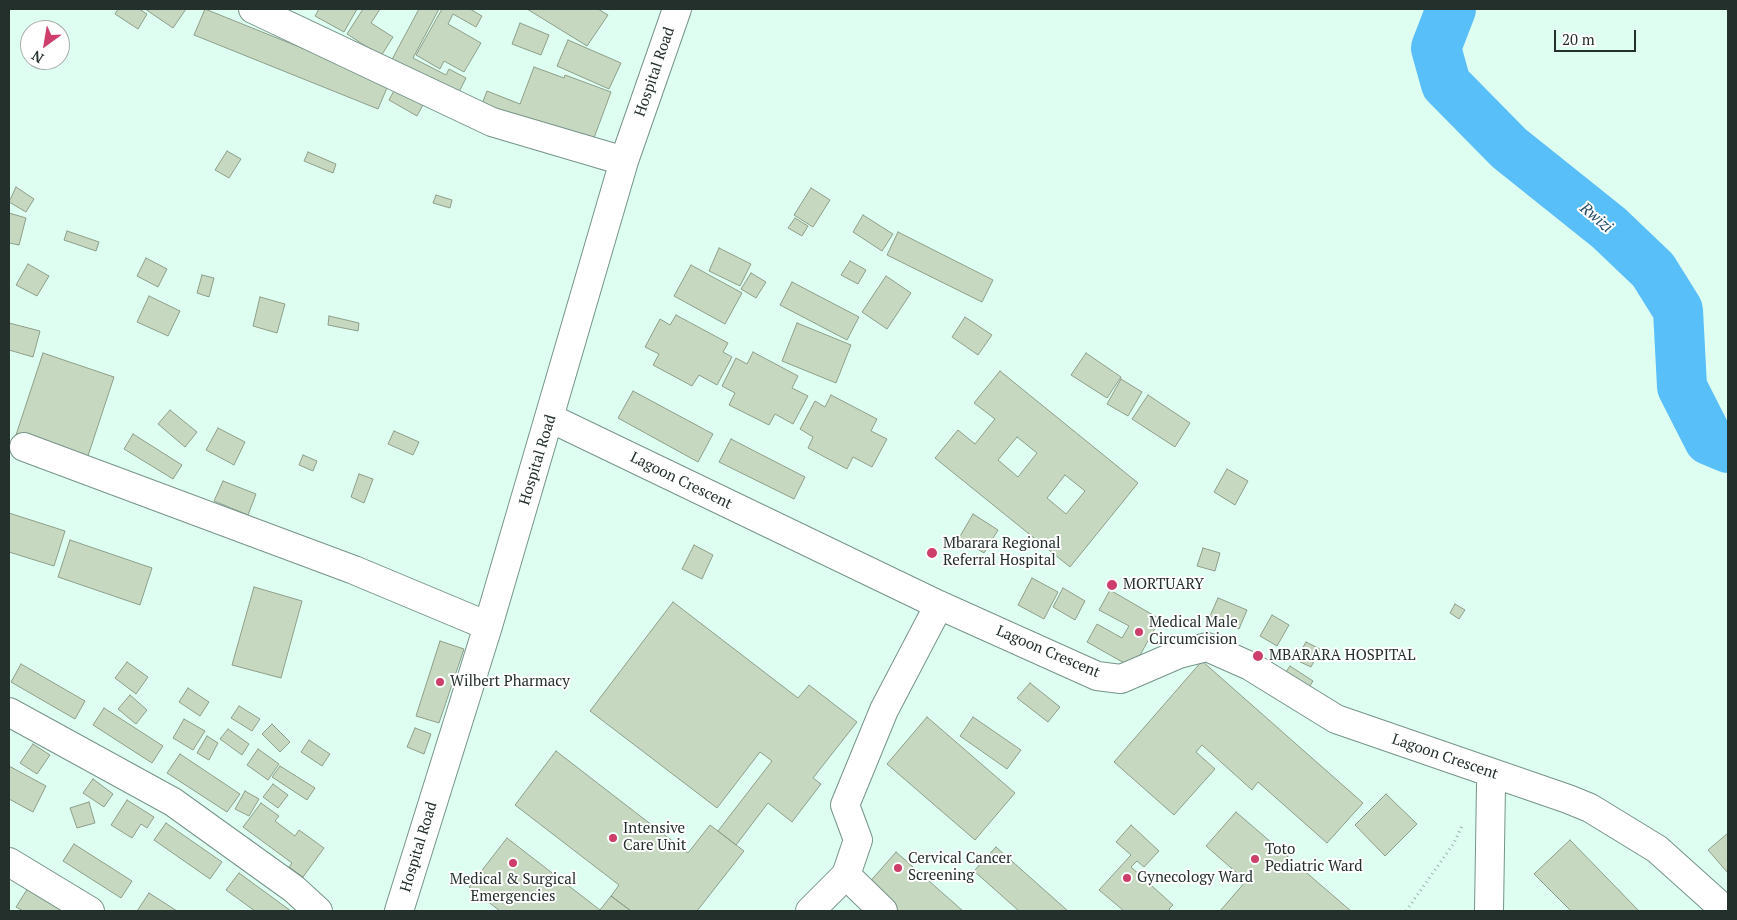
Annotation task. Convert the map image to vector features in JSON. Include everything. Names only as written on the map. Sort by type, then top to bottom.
[{"type":"street","points":[[253,9],[492,122],[624,161]]},
{"type":"street","name":"Hospital Road","points":[[399,911],[488,626],[624,161],[677,9]]},
{"type":"street","name":"Lagoon Crescent","points":[[550,418],[940,605],[1097,676],[1121,679],[1179,654],[1207,647],[1250,666],[1336,719],[1590,808],[1657,848],[1726,911]]},
{"type":"street","points":[[24,447],[354,570],[488,626]]},
{"type":"street","points":[[810,911],[846,875],[858,840],[845,805],[884,710],[940,605]]},
{"type":"street","points":[[9,712],[173,802],[294,889],[318,911]]},
{"type":"street","points":[[1489,911],[1490,785],[1493,774]]},
{"type":"street","points":[[9,862],[90,911]]},
{"type":"street","points":[[846,875],[883,911]]},
{"type":"path","points":[[1406,911],[1454,843],[1462,825]]},
{"type":"building","points":[[118,9],[139,9],[147,14],[138,29],[115,14]]},
{"type":"building","points":[[145,9],[186,9],[173,28]]},
{"type":"building","points":[[205,9],[389,83],[378,109],[194,35]]},
{"type":"building","points":[[319,9],[357,9],[344,32],[315,16]]},
{"type":"building","points":[[363,9],[380,9],[371,23],[393,37],[381,56],[347,34]]},
{"type":"building","points":[[419,9],[439,9],[413,58],[446,75],[449,69],[466,78],[455,100],[389,65]]},
{"type":"building","points":[[442,9],[470,9],[482,16],[476,27],[453,14],[448,24],[481,43],[464,72],[444,61],[440,69],[416,55]]},
{"type":"building","points":[[527,9],[598,9],[608,15],[587,46]]},
{"type":"building","points":[[520,23],[549,35],[541,55],[512,44]]},
{"type":"building","points":[[568,40],[621,63],[609,89],[557,66]]},
{"type":"building","points":[[534,67],[564,78],[565,75],[611,92],[591,146],[482,104],[487,91],[520,104]]},
{"type":"building","points":[[398,83],[426,99],[417,116],[389,100]]},
{"type":"building","points":[[227,151],[241,159],[229,178],[215,170]]},
{"type":"building","points":[[308,152],[336,164],[333,173],[304,161]]},
{"type":"building","points":[[16,187],[34,199],[26,212],[9,202]]},
{"type":"building","points":[[811,188],[830,200],[813,227],[794,215]]},
{"type":"building","points":[[436,195],[452,200],[450,208],[433,203]]},
{"type":"building","points":[[9,213],[26,218],[19,245],[9,243]]},
{"type":"building","points":[[863,215],[893,234],[882,251],[853,232]]},
{"type":"building","points":[[795,218],[808,226],[802,236],[788,228]]},
{"type":"building","points":[[67,231],[99,242],[96,251],[64,240]]},
{"type":"building","points":[[898,232],[993,280],[982,302],[887,255]]},
{"type":"building","points":[[719,248],[751,264],[740,286],[709,271]]},
{"type":"building","points":[[146,258],[167,269],[158,287],[137,276]]},
{"type":"building","points":[[850,261],[866,270],[858,284],[841,275]]},
{"type":"building","points":[[28,264],[49,276],[37,296],[16,285]]},
{"type":"building","points":[[691,265],[742,293],[725,324],[674,296]]},
{"type":"building","points":[[751,273],[766,282],[756,298],[741,289]]},
{"type":"building","points":[[202,275],[214,278],[209,297],[197,293]]},
{"type":"building","points":[[886,276],[911,293],[887,329],[862,312]]},
{"type":"building","points":[[792,282],[859,317],[847,340],[780,305]]},
{"type":"building","points":[[149,296],[180,311],[168,336],[137,322]]},
{"type":"building","points":[[260,297],[285,304],[277,333],[253,326]]},
{"type":"building","points":[[676,315],[728,343],[723,352],[732,357],[717,385],[699,375],[692,386],[653,365],[659,354],[645,347],[660,319],[670,325]]},
{"type":"building","points":[[329,316],[359,323],[358,331],[328,325]]},
{"type":"building","points":[[965,317],[992,335],[978,355],[952,337]]},
{"type":"building","points":[[9,323],[40,331],[33,357],[9,350]]},
{"type":"building","points":[[797,323],[851,345],[836,383],[782,361]]},
{"type":"building","points":[[753,352],[798,376],[792,388],[808,396],[793,424],[775,414],[769,425],[729,405],[735,393],[722,386],[736,358],[747,364]]},
{"type":"building","points":[[43,353],[114,377],[86,462],[15,438]]},
{"type":"building","points":[[1086,353],[1121,377],[1107,398],[1071,375]]},
{"type":"building","points":[[1000,371],[1138,483],[1070,567],[935,458],[958,430],[975,444],[995,419],[974,403]],"holes":[[[1017,437],[1037,453],[1018,477],[998,460]],[[1065,475],[1085,491],[1066,514],[1047,498]]]},
{"type":"building","points":[[1121,379],[1142,392],[1128,416],[1107,404]]},
{"type":"building","points":[[633,391],[713,434],[698,462],[618,418]]},
{"type":"building","points":[[831,395],[877,419],[871,431],[887,439],[872,467],[853,457],[847,469],[808,448],[813,437],[800,429],[815,401],[825,407]]},
{"type":"building","points":[[1148,395],[1190,423],[1175,447],[1132,419]]},
{"type":"building","points":[[170,410],[197,432],[185,447],[158,424]]},
{"type":"building","points":[[218,428],[245,442],[234,465],[206,450]]},
{"type":"building","points":[[394,431],[419,442],[413,455],[388,444]]},
{"type":"building","points":[[133,434],[182,465],[173,479],[124,449]]},
{"type":"building","points":[[731,439],[805,477],[794,499],[719,462]]},
{"type":"building","points":[[303,455],[317,461],[313,471],[299,465]]},
{"type":"building","points":[[1227,469],[1248,481],[1235,505],[1214,492]]},
{"type":"building","points":[[359,474],[373,479],[364,503],[351,497]]},
{"type":"building","points":[[223,481],[256,494],[248,515],[214,501]]},
{"type":"building","points":[[9,513],[65,531],[54,566],[9,552]]},
{"type":"building","points":[[973,514],[998,530],[984,553],[959,538]]},
{"type":"building","points":[[70,540],[152,568],[140,605],[58,577]]},
{"type":"building","points":[[694,545],[713,555],[702,579],[682,569]]},
{"type":"building","points":[[1203,548],[1220,553],[1215,571],[1197,566]]},
{"type":"building","points":[[1032,578],[1058,592],[1044,619],[1018,605]]},
{"type":"building","points":[[254,587],[302,601],[281,678],[232,665]]},
{"type":"building","points":[[1063,588],[1085,601],[1075,620],[1053,607]]},
{"type":"building","name":"Medical Male Circumcision","points":[[1110,590],[1160,619],[1133,668],[1087,642],[1097,624],[1122,638],[1129,626],[1099,610]]},
{"type":"building","points":[[1218,598],[1247,610],[1239,629],[1210,616]]},
{"type":"building","points":[[673,602],[798,698],[809,685],[857,722],[813,778],[821,784],[792,822],[768,803],[736,845],[718,831],[772,761],[760,752],[717,808],[590,711]]},
{"type":"building","points":[[1455,604],[1465,610],[1459,619],[1450,613]]},
{"type":"building","points":[[1272,615],[1289,625],[1277,646],[1260,636]]},
{"type":"building","name":"Wilbert Pharmacy","points":[[440,641],[464,649],[439,723],[416,716]]},
{"type":"building","points":[[1306,642],[1320,649],[1311,667],[1296,660]]},
{"type":"building","points":[[1202,661],[1363,803],[1327,843],[1258,782],[1252,790],[1202,745],[1196,752],[1215,769],[1174,815],[1114,762]]},
{"type":"building","points":[[127,662],[148,677],[136,694],[115,678]]},
{"type":"building","points":[[21,664],[85,701],[75,719],[11,682]]},
{"type":"building","points":[[1290,666],[1313,681],[1304,696],[1280,681]]},
{"type":"building","points":[[1030,683],[1060,707],[1048,722],[1017,698]]},
{"type":"building","points":[[188,688],[209,702],[200,716],[179,702]]},
{"type":"building","points":[[130,695],[147,710],[136,724],[118,709]]},
{"type":"building","points":[[239,706],[260,719],[252,731],[231,718]]},
{"type":"building","points":[[104,708],[163,746],[152,763],[93,725]]},
{"type":"building","points":[[927,717],[1015,793],[975,840],[887,764]]},
{"type":"building","points":[[973,717],[1021,750],[1007,769],[960,736]]},
{"type":"building","points":[[184,719],[205,731],[193,750],[173,738]]},
{"type":"building","points":[[272,724],[290,742],[280,752],[262,734]]},
{"type":"building","points":[[415,728],[431,734],[424,754],[407,747]]},
{"type":"building","points":[[228,729],[249,744],[242,755],[220,739]]},
{"type":"building","points":[[207,736],[218,743],[209,760],[197,753]]},
{"type":"building","points":[[309,740],[330,754],[322,766],[301,752]]},
{"type":"building","points":[[33,744],[50,755],[37,774],[20,763]]},
{"type":"building","points":[[258,749],[279,764],[268,780],[247,765]]},
{"type":"building","name":"Intensive Care Unit","points":[[556,751],[688,853],[710,825],[744,851],[697,911],[631,911],[611,896],[619,885],[515,805]]},
{"type":"building","points":[[180,754],[240,794],[227,812],[167,773]]},
{"type":"building","points":[[9,766],[46,786],[33,812],[9,799]]},
{"type":"building","points":[[280,766],[315,788],[307,800],[272,777]]},
{"type":"building","points":[[93,779],[113,794],[104,807],[83,793]]},
{"type":"building","points":[[273,784],[288,795],[278,808],[263,797]]},
{"type":"building","points":[[245,791],[259,799],[249,816],[235,809]]},
{"type":"building","points":[[1386,794],[1417,824],[1385,856],[1355,825]]},
{"type":"building","points":[[127,800],[154,817],[147,828],[141,824],[132,838],[111,825]]},
{"type":"building","points":[[89,802],[95,823],[77,828],[70,808]]},
{"type":"building","points":[[261,803],[279,816],[275,821],[295,836],[299,830],[324,848],[303,877],[289,867],[292,863],[243,827]]},
{"type":"building","name":"Toto Pediatric Ward","points":[[1236,812],[1351,911],[1220,911],[1246,881],[1206,846]]},
{"type":"building","points":[[166,823],[222,862],[210,879],[154,840]]},
{"type":"building","name":"Gynecology Ward","points":[[1131,825],[1159,851],[1144,867],[1137,861],[1131,867],[1173,905],[1169,909],[1171,911],[1124,911],[1099,890],[1131,855],[1116,842]]},
{"type":"building","points":[[1728,833],[1728,873],[1708,850]]},
{"type":"building","name":"Medical & Surgical Emergencies","points":[[507,838],[600,910],[611,896],[631,911],[500,911],[469,887]]},
{"type":"building","points":[[1570,840],[1639,911],[1571,911],[1534,874]]},
{"type":"building","points":[[74,844],[132,881],[121,898],[63,861]]},
{"type":"building","points":[[996,847],[1068,911],[1019,911],[974,871]]},
{"type":"building","name":"Cervical Cancer Screening","points":[[896,852],[963,911],[897,911],[867,885]]},
{"type":"building","points":[[239,873],[291,911],[255,911],[226,890]]},
{"type":"building","points":[[28,888],[65,911],[23,911],[16,907]]},
{"type":"building","points":[[149,893],[177,911],[137,911]]},
{"type":"waterway","name":"Rwizi","points":[[1451,9],[1436,48],[1446,84],[1509,148],[1609,228],[1653,270],[1678,310],[1682,387],[1709,440],[1728,448]]},
{"type":"place","name":"Mbarara Regional Referral Hospital","points":[[932,553]]},
{"type":"place","name":"MORTUARY","points":[[1112,585]]},
{"type":"place","name":"Medical Male Circumcision","points":[[1139,632]]},
{"type":"place","name":"MBARARA HOSPITAL","points":[[1258,656]]},
{"type":"place","name":"Wilbert Pharmacy","points":[[440,682]]},
{"type":"place","name":"Intensive Care Unit","points":[[613,838]]},
{"type":"place","name":"Toto Pediatric Ward","points":[[1255,859]]},
{"type":"place","name":"Medical & Surgical Emergencies","points":[[513,863]]},
{"type":"place","name":"Cervical Cancer Screening","points":[[898,868]]},
{"type":"place","name":"Gynecology Ward","points":[[1127,878]]}]
